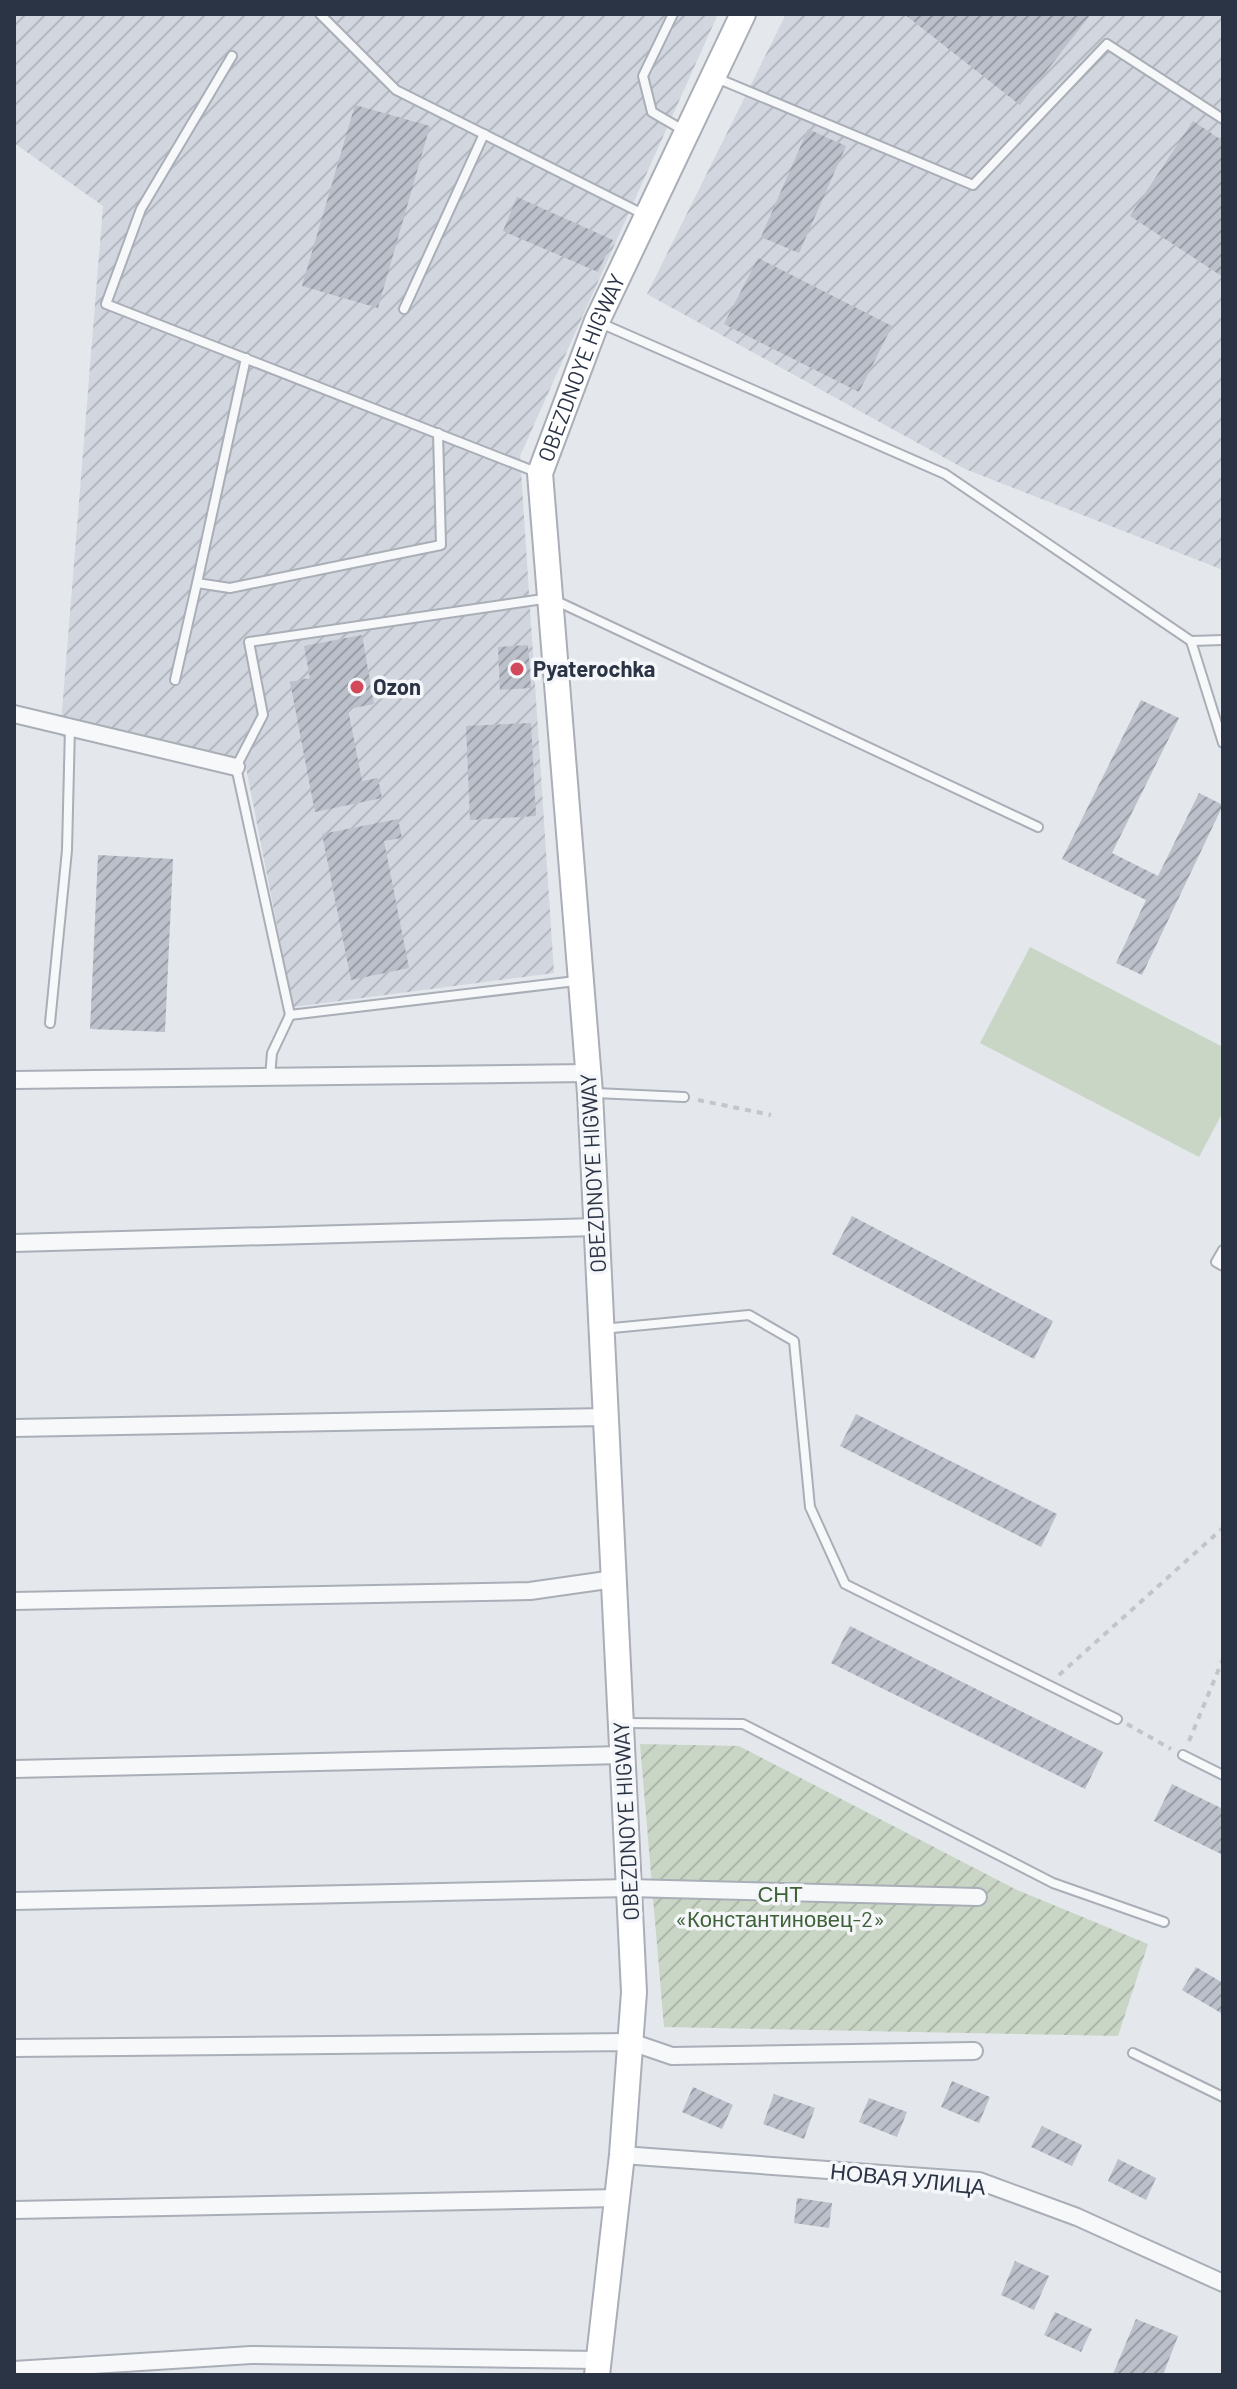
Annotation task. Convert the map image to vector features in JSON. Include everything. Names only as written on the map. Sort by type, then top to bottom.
[{"type":"main road","name":"OBEZDNOYE HIGWAY","points":[[598,2368],[618,2198],[634,1992],[589,1083],[540,473],[597,321],[743,14]]},
{"type":"street","points":[[14,714],[236,767]]},
{"type":"street","points":[[14,1080],[270,1077],[589,1083]]},
{"type":"street","points":[[14,1243],[596,1227]]},
{"type":"street","points":[[14,1428],[606,1417]]},
{"type":"street","points":[[14,1601],[530,1591],[614,1579]]},
{"type":"street","points":[[14,1769],[623,1755]]},
{"type":"street","points":[[14,1901],[629,1888],[978,1897]]},
{"type":"street","points":[[14,2048],[631,2042],[672,2056],[974,2051]]},
{"type":"street","name":"НОВАЯ УЛИЦА","points":[[622,2155],[979,2181],[1077,2217],[1223,2283]]},
{"type":"street","points":[[14,2210],[618,2198]]},
{"type":"street","points":[[14,2370],[251,2355],[598,2368]]},
{"type":"lane","points":[[320,14],[396,90],[647,216]]},
{"type":"lane","points":[[673,14],[643,76],[652,112],[687,133]]},
{"type":"lane","points":[[713,76],[973,185],[1107,44],[1223,119]]},
{"type":"lane","points":[[232,56],[141,209],[106,304],[540,473]]},
{"type":"lane","points":[[404,309],[484,134]]},
{"type":"lane","points":[[597,321],[945,474],[1191,641],[1223,640]]},
{"type":"lane","points":[[175,680],[246,358]]},
{"type":"lane","points":[[197,583],[230,588],[441,545],[438,433]]},
{"type":"lane","points":[[270,1077],[272,1053],[290,1015],[236,767],[263,715],[249,642],[550,598],[1038,827]]},
{"type":"lane","points":[[1191,641],[1223,743]]},
{"type":"lane","points":[[50,1023],[67,850],[70,727]]},
{"type":"lane","points":[[290,1015],[581,980]]},
{"type":"lane","points":[[589,1083],[684,1097]]},
{"type":"lane","points":[[1223,1250],[1216,1262],[1223,1266]]},
{"type":"lane","points":[[602,1329],[749,1315],[794,1341],[810,1507],[845,1584],[1117,1719]]},
{"type":"lane","points":[[621,1723],[743,1724],[1053,1883],[1164,1922]]},
{"type":"lane","points":[[1183,1755],[1223,1775]]},
{"type":"lane","points":[[1133,2053],[1223,2097]]},
{"type":"path","points":[[684,1097],[771,1115]]},
{"type":"path","points":[[1049,1685],[1223,1528]]},
{"type":"path","points":[[1117,1719],[1183,1755],[1223,1659]]},
{"type":"shaded area","points":[[14,14],[718,14],[520,456],[554,973],[293,1007],[246,768],[60,736],[103,206],[14,143]]},
{"type":"shaded area","points":[[786,14],[1223,14],[1223,570],[965,469],[647,294]]},
{"type":"green space","points":[[1030,947],[1223,1047],[1223,1112],[1199,1157],[980,1043]]},
{"type":"green space","name":"СНТ «Константиновец-2»","points":[[640,1744],[739,1746],[1015,1889],[1148,1944],[1118,2036],[664,2027]]},
{"type":"building","points":[[904,14],[1091,14],[1020,105]]},
{"type":"building","points":[[355,105],[430,126],[378,308],[302,286]]},
{"type":"building","points":[[1193,121],[1223,141],[1223,277],[1130,216]]},
{"type":"building","points":[[808,129],[846,146],[799,253],[761,237]]},
{"type":"building","points":[[517,197],[613,240],[598,272],[503,231]]},
{"type":"building","points":[[758,258],[892,326],[859,392],[724,324]]},
{"type":"building","points":[[362,635],[374,704],[348,709],[362,781],[378,778],[382,798],[315,812],[290,682],[310,678],[304,646]]},
{"type":"building","points":[[528,645],[531,688],[500,690],[498,647]]},
{"type":"building","points":[[1141,700],[1179,718],[1112,853],[1158,876],[1199,793],[1223,805],[1142,975],[1116,963],[1146,900],[1062,859]]},
{"type":"building","points":[[531,723],[536,816],[470,820],[466,726]]},
{"type":"building","points":[[398,819],[402,838],[384,841],[409,968],[351,980],[322,834]]},
{"type":"building","points":[[98,855],[173,859],[165,1032],[90,1029]]},
{"type":"building","points":[[852,1216],[1053,1321],[1034,1359],[832,1254]]},
{"type":"building","points":[[856,1414],[1057,1514],[1041,1547],[840,1446]]},
{"type":"building","points":[[850,1626],[1103,1752],[1085,1789],[831,1663]]},
{"type":"building","points":[[1172,1784],[1223,1809],[1223,1855],[1154,1821]]},
{"type":"building","points":[[1196,1967],[1223,1983],[1221,2013],[1182,1990]]},
{"type":"building","points":[[952,2081],[990,2097],[979,2123],[941,2107]]},
{"type":"building","points":[[693,2087],[733,2105],[722,2129],[682,2112]]},
{"type":"building","points":[[774,2094],[815,2108],[804,2139],[763,2124]]},
{"type":"building","points":[[869,2098],[907,2112],[897,2137],[859,2122]]},
{"type":"building","points":[[1042,2126],[1082,2145],[1072,2166],[1031,2147]]},
{"type":"building","points":[[1118,2159],[1156,2178],[1146,2200],[1108,2181]]},
{"type":"building","points":[[797,2198],[832,2203],[829,2228],[794,2223]]},
{"type":"building","points":[[1015,2261],[1049,2276],[1034,2310],[1001,2295]]},
{"type":"building","points":[[1055,2312],[1092,2329],[1081,2352],[1044,2335]]},
{"type":"building","points":[[1136,2319],[1178,2336],[1163,2375],[1113,2374]]},
{"type":"place","name":"Pyaterochka","points":[[517,669]]},
{"type":"place","name":"Ozon","points":[[357,687]]}]
